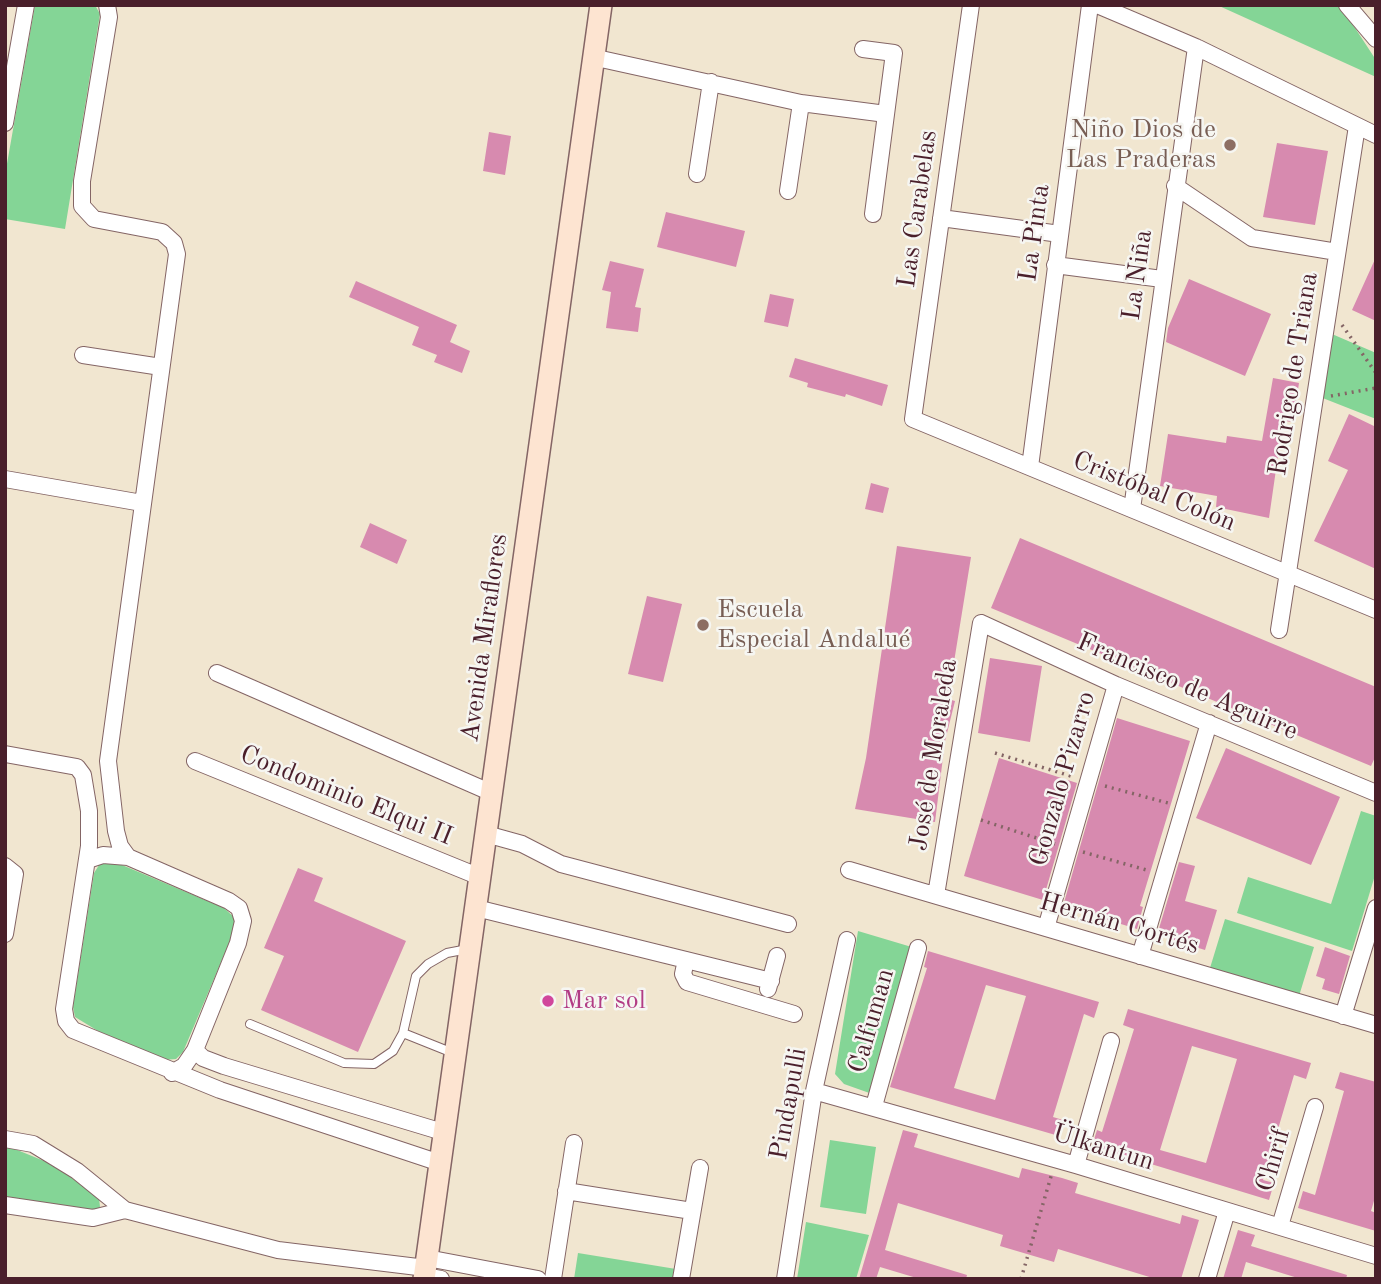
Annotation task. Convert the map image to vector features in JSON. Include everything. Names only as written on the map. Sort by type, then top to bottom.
[{"type":"main road","name":"Avenida Miraflores","points":[[428,1272],[440,1163],[601,5]]},
{"type":"street","points":[[5,123],[26,5]]},
{"type":"street","points":[[107,5],[109,17],[81,201],[86,212],[94,219],[159,231],[176,246],[176,271],[108,761],[117,840],[128,857]]},
{"type":"street","name":"Las Carabelas","points":[[913,419],[971,5]]},
{"type":"street","name":"La Pinta","points":[[1030,467],[1090,5]]},
{"type":"street","points":[[1097,5],[1196,47],[1376,135]]},
{"type":"street","points":[[1347,5],[1376,39]]},
{"type":"street","name":"La Niña","points":[[1132,509],[1196,47]]},
{"type":"street","points":[[863,49],[894,53],[873,214]]},
{"type":"street","points":[[592,57],[801,103],[886,114]]},
{"type":"street","points":[[697,174],[711,82]]},
{"type":"street","points":[[788,191],[801,103]]},
{"type":"street","name":"Rodrigo de Triana","points":[[1279,630],[1357,126]]},
{"type":"street","points":[[1175,186],[1252,238],[1337,252]]},
{"type":"street","points":[[941,218],[1060,234]]},
{"type":"street","points":[[1055,265],[1162,279]]},
{"type":"street","points":[[83,355],[161,367]]},
{"type":"street","name":"Cristóbal Colón","points":[[913,419],[1376,610]]},
{"type":"street","points":[[5,479],[142,503]]},
{"type":"street","name":"Francisco de Aguirre","points":[[981,623],[1116,685],[1376,793]]},
{"type":"street","name":"José de Moraleda","points":[[936,895],[981,623]]},
{"type":"street","points":[[217,673],[492,793]]},
{"type":"street","name":"Gonzalo Pizarro","points":[[1046,928],[1116,685]]},
{"type":"street","points":[[1140,956],[1209,723]]},
{"type":"street","points":[[5,754],[77,767],[83,775],[89,811],[88,860],[64,1009],[66,1021],[82,1035],[172,1073],[440,1163]]},
{"type":"street","points":[[83,775],[108,761]]},
{"type":"street","name":"Condominio Elqui II","points":[[195,761],[480,877]]},
{"type":"street","points":[[486,834],[522,845],[561,864],[788,924]]},
{"type":"street","points":[[88,860],[103,855],[128,857],[229,901],[243,916],[242,933],[195,1050],[184,1066],[172,1073]]},
{"type":"street","points":[[5,866],[15,874],[5,934]]},
{"type":"street","name":"Hernán Cortés","points":[[849,870],[1376,1025]]},
{"type":"street","points":[[476,908],[771,981]]},
{"type":"street","points":[[1343,1016],[1376,908]]},
{"type":"street","name":"Pindapulli","points":[[785,1279],[814,1091],[847,940]]},
{"type":"street","name":"Calfuman","points":[[874,1106],[918,948]]},
{"type":"street","points":[[764,1005],[777,956]]},
{"type":"street","points":[[686,960],[683,974],[687,982],[794,1014]]},
{"type":"street","points":[[1076,1164],[1111,1041]]},
{"type":"street","points":[[195,1050],[203,1058],[224,1066],[446,1133]]},
{"type":"street","name":"Ülkantun","points":[[814,1091],[1076,1164],[1376,1256]]},
{"type":"street","name":"Chirif","points":[[1280,1226],[1315,1107]]},
{"type":"street","points":[[5,1139],[33,1144],[77,1171],[125,1210],[278,1250],[428,1272],[538,1279]]},
{"type":"street","points":[[553,1279],[574,1143]]},
{"type":"street","points":[[681,1279],[700,1168]]},
{"type":"street","points":[[566,1191],[692,1211]]},
{"type":"street","points":[[5,1205],[93,1218],[125,1210]]},
{"type":"street","points":[[1207,1279],[1227,1211]]},
{"type":"lane","points":[[250,1024],[344,1063],[362,1066],[386,1059],[403,1033],[416,976],[428,964],[447,953],[470,948]]},
{"type":"lane","points":[[403,1033],[456,1054]]},
{"type":"path","points":[[1329,306],[1376,373]]},
{"type":"path","points":[[1315,399],[1376,388]]},
{"type":"path","points":[[1021,1279],[1056,1159]]},
{"type":"green space","points":[[35,5],[95,5],[100,14],[65,229],[5,219],[5,175]]},
{"type":"green space","points":[[1217,5],[1340,5],[1376,60],[1376,77]]},
{"type":"green space","points":[[1325,331],[1376,353],[1376,419],[1315,395]]},
{"type":"green space","points":[[1361,811],[1376,816],[1376,872],[1352,951],[1237,913],[1248,877],[1331,904]]},
{"type":"green space","points":[[101,862],[115,862],[224,908],[235,918],[233,934],[183,1052],[176,1059],[163,1060],[98,1031],[75,1017],[73,1007],[94,873]]},
{"type":"green space","points":[[1225,919],[1314,947],[1299,996],[1210,968]]},
{"type":"green space","points":[[858,931],[915,948],[875,1095],[844,1084],[835,1074]]},
{"type":"green space","points":[[830,1140],[876,1147],[866,1214],[820,1207]]},
{"type":"green space","points":[[5,1145],[54,1165],[99,1198],[100,1207],[96,1211],[5,1198]]},
{"type":"green space","points":[[806,1222],[869,1235],[856,1279],[797,1279]]},
{"type":"green space","points":[[578,1253],[676,1269],[674,1279],[574,1279]]},
{"type":"building","points":[[489,132],[511,136],[505,175],[483,171]]},
{"type":"building","points":[[1277,143],[1328,151],[1315,225],[1263,217]]},
{"type":"building","points":[[666,212],[745,231],[736,267],[657,247]]},
{"type":"building","points":[[1376,257],[1376,321],[1352,310]]},
{"type":"building","points":[[610,261],[644,269],[635,307],[641,308],[638,332],[606,328],[611,292],[602,290]]},
{"type":"building","points":[[1189,279],[1271,314],[1245,376],[1166,342],[1168,328]]},
{"type":"building","points":[[356,281],[457,325],[450,342],[470,351],[462,373],[434,362],[437,355],[412,345],[419,327],[349,297]]},
{"type":"building","points":[[770,294],[794,299],[788,327],[764,322]]},
{"type":"building","points":[[795,358],[888,385],[882,406],[846,394],[845,397],[807,387],[808,383],[789,377]]},
{"type":"building","points":[[1273,378],[1299,383],[1293,422],[1283,421],[1269,518],[1216,507],[1217,496],[1160,486],[1168,434],[1226,443],[1227,436],[1262,441]]},
{"type":"building","points":[[1349,414],[1376,427],[1376,569],[1314,541],[1348,470],[1328,461]]},
{"type":"building","points":[[871,483],[889,488],[883,513],[865,509]]},
{"type":"building","points":[[370,523],[407,540],[397,564],[360,547]]},
{"type":"building","points":[[1020,538],[1376,687],[1376,755],[1371,766],[991,608]]},
{"type":"building","points":[[897,546],[971,557],[948,699],[955,701],[945,741],[935,822],[855,809],[866,758]]},
{"type":"building","points":[[647,596],[682,604],[663,682],[628,674]]},
{"type":"building","points":[[990,658],[1042,666],[1030,742],[978,733]]},
{"type":"building","points":[[1117,718],[1190,741],[1140,906],[1143,907],[1137,929],[1063,906]]},
{"type":"building","points":[[1226,748],[1340,797],[1311,865],[1196,818]]},
{"type":"building","points":[[999,758],[1077,783],[1043,900],[964,876]]},
{"type":"building","points":[[1179,862],[1195,866],[1185,901],[1217,910],[1205,950],[1157,935]]},
{"type":"building","points":[[298,868],[323,878],[314,901],[406,941],[358,1052],[261,1010],[284,956],[264,948]]},
{"type":"building","points":[[1325,947],[1350,956],[1339,994],[1322,989],[1325,979],[1316,976]]},
{"type":"building","points":[[928,951],[1099,1002],[1094,1018],[1084,1014],[1053,1117],[1063,1120],[1059,1136],[890,1087],[927,968],[924,967]],"holes":[[[986,985],[1026,996],[995,1100],[954,1088]]]},
{"type":"building","points":[[1128,1009],[1311,1063],[1306,1079],[1294,1075],[1263,1180],[1274,1183],[1269,1200],[1092,1146],[1097,1130],[1102,1132],[1134,1029],[1123,1025]],"holes":[[[1192,1046],[1237,1059],[1206,1163],[1160,1150]]]},
{"type":"building","points":[[1340,1072],[1376,1082],[1376,1194],[1371,1211],[1376,1213],[1376,1231],[1298,1208],[1303,1191],[1315,1195],[1344,1091],[1335,1088]]},
{"type":"building","points":[[903,1130],[918,1134],[914,1147],[1019,1178],[1022,1168],[1062,1178],[1078,1183],[1075,1193],[1180,1224],[1182,1215],[1199,1220],[1181,1279],[1156,1279],[1058,1249],[1054,1262],[1000,1246],[1003,1235],[898,1203],[885,1250],[967,1275],[966,1279],[920,1279],[880,1267],[876,1279],[859,1279]]},
{"type":"building","points":[[1238,1230],[1255,1235],[1251,1246],[1347,1275],[1346,1279],[1301,1279],[1246,1262],[1241,1279],[1223,1279]]},
{"type":"place","name":"Niño Dios de Las Praderas","points":[[1230,145]]},
{"type":"place","name":"Escuela Especial Andalué","points":[[703,625]]},
{"type":"place","name":"Mar sol","points":[[548,1001]]}]
